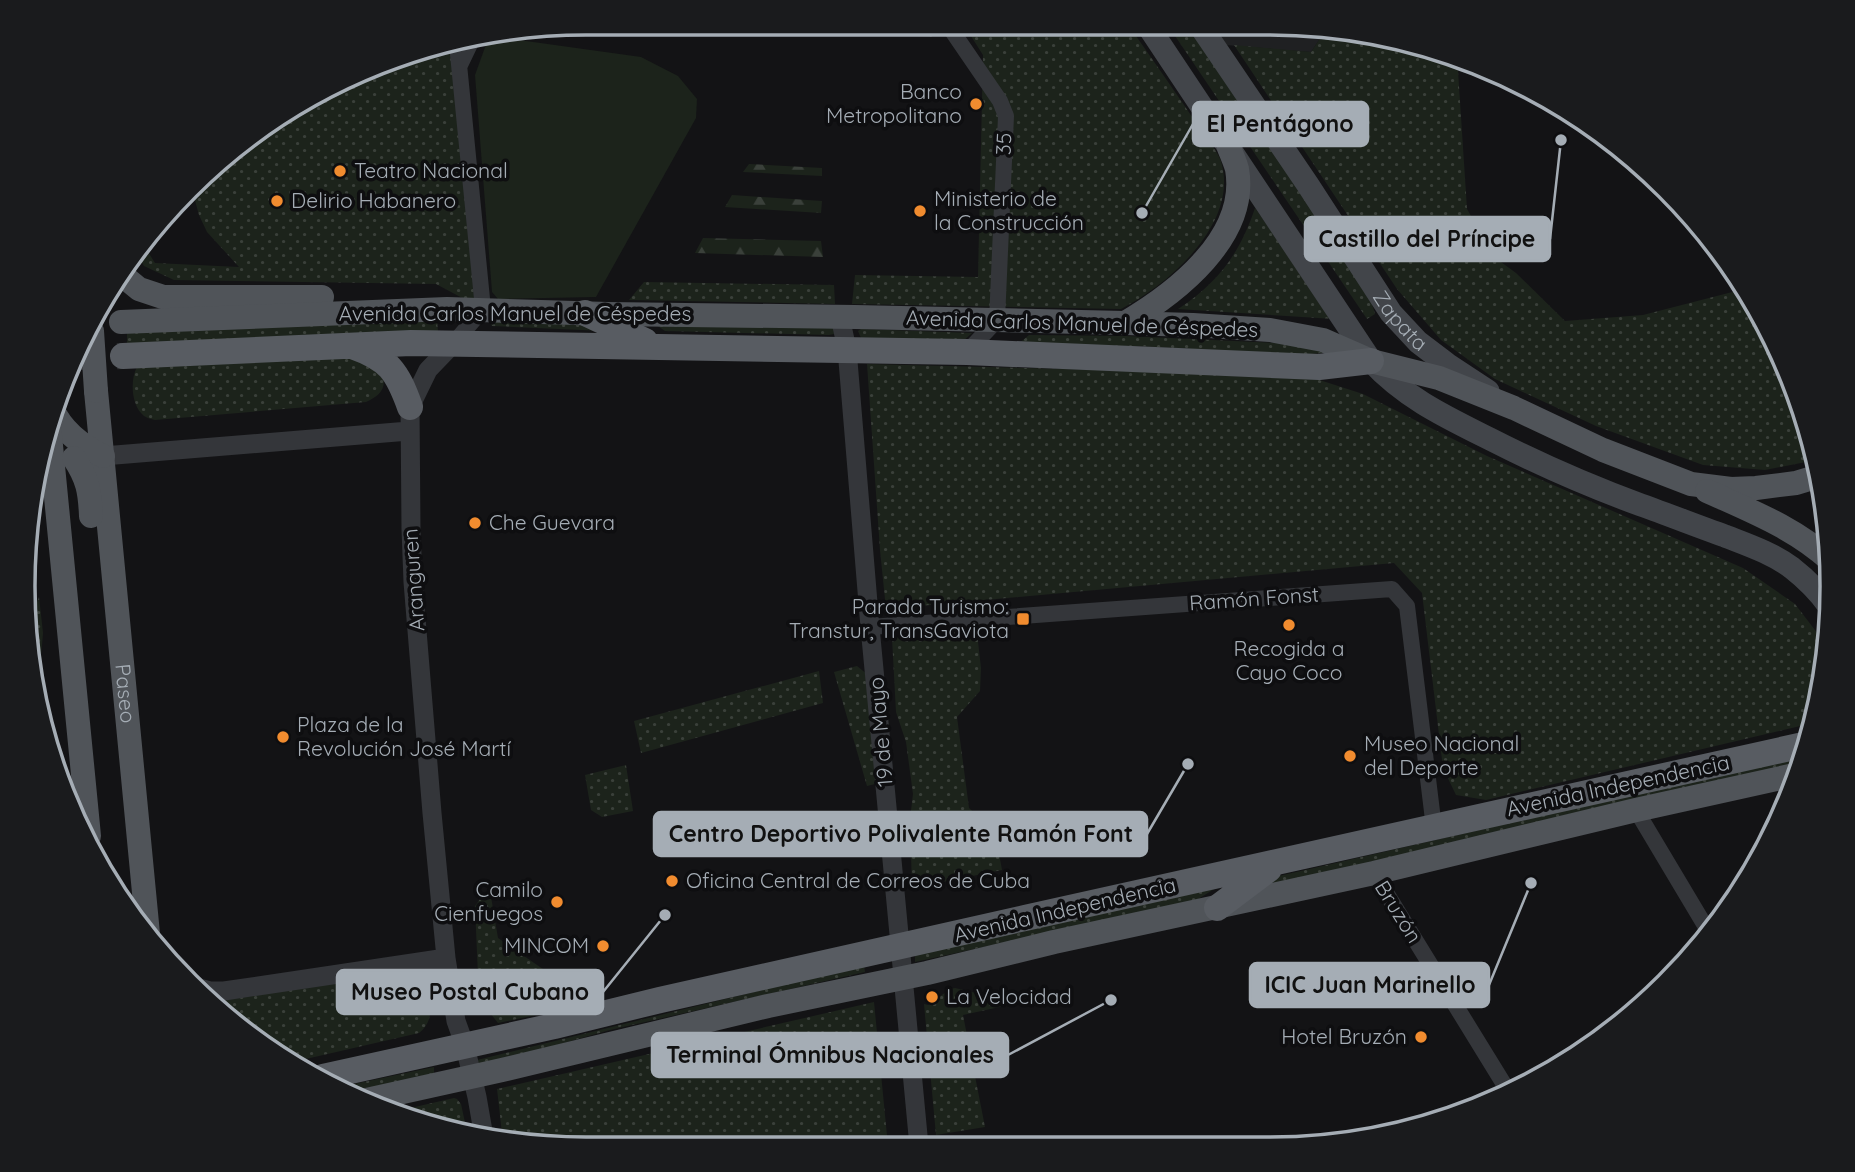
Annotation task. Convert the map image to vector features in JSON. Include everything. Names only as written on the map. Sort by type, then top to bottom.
[{"type":"highway","points":[[585,313],[656,346]]},
{"type":"highway","name":"Avenida Carlos Manuel de Céspedes","points":[[123,356],[350,345],[453,344],[967,352],[1318,367],[1371,361]]},
{"type":"highway","points":[[350,345],[370,352],[386,364],[401,383],[409,419]]},
{"type":"highway","name":"Avenida Independencia","points":[[332,1075],[1796,747]]},
{"type":"highway","points":[[1217,908],[1276,863]]},
{"type":"main road","points":[[1154,35],[1371,361],[1387,379],[1419,402],[1506,447],[1597,489],[1768,554],[1792,568],[1820,594]]},
{"type":"main road","name":"Zapata","points":[[1206,35],[1391,313],[1418,342],[1514,408]]},
{"type":"main road","points":[[1125,323],[1160,301],[1186,279],[1205,262],[1220,239],[1236,201],[1237,168],[1229,148]]},
{"type":"main road","points":[[128,280],[139,289],[163,297],[387,298],[447,309]]},
{"type":"main road","name":"Avenida Carlos Manuel de Céspedes","points":[[121,322],[483,309],[1125,323],[1270,330],[1323,340],[1371,361]]},
{"type":"main road","name":"Paseo","points":[[93,341],[113,582],[146,917]]},
{"type":"main road","name":"Zapata","points":[[1371,361],[1439,378],[1514,408],[1603,450],[1690,484],[1731,489],[1773,487],[1807,480]]},
{"type":"main road","points":[[60,421],[82,445],[103,456]]},
{"type":"main road","points":[[55,439],[63,458],[88,821]]},
{"type":"main road","points":[[63,458],[103,456]]},
{"type":"main road","points":[[63,458],[82,471],[88,485],[93,543],[113,582]]},
{"type":"main road","points":[[1690,484],[1779,524],[1819,552]]},
{"type":"main road","name":"Avenida Independencia","points":[[380,1097],[755,1009],[1374,873],[1786,777]]},
{"type":"street","name":"35","points":[[955,35],[1000,101],[1006,116],[997,320]]},
{"type":"street","points":[[459,67],[468,48]]},
{"type":"street","points":[[458,51],[483,309]]},
{"type":"street","name":"Aranguren","points":[[482,1126],[465,1046],[456,1021],[446,957],[413,582],[409,419],[428,370],[483,309]]},
{"type":"street","name":"19 de Mayo","points":[[840,317],[846,349],[918,1137]]},
{"type":"street","points":[[967,352],[997,320]]},
{"type":"street","points":[[103,456],[409,419]]},
{"type":"street","name":"Ramón Fonst","points":[[870,627],[1392,589],[1406,606],[1434,828]]},
{"type":"street","points":[[1636,810],[1704,923]]},
{"type":"street","name":"Bruzón","points":[[1374,873],[1504,1084]]},
{"type":"street","points":[[213,991],[446,957]]},
{"type":"shaded area","points":[[1207,35],[1321,38],[1311,52],[1213,44]]},
{"type":"green space","points":[[970,35],[1135,35],[1217,152],[1222,165],[1224,187],[1219,209],[1209,231],[1195,251],[1159,285],[1121,309],[852,304],[855,275],[978,277],[983,55]]},
{"type":"green space","points":[[1174,35],[1197,35],[1367,287],[1375,314],[1367,319]]},
{"type":"green space","points":[[1321,38],[1376,46],[1456,68],[1458,71],[1467,209],[1494,257],[1516,273],[1565,321],[1643,315],[1734,292],[1778,375],[1791,409],[1805,462],[1765,470],[1703,465],[1596,426],[1495,379],[1441,340],[1397,289],[1234,45],[1311,52]]},
{"type":"green space","points":[[517,40],[641,57],[678,76],[697,99],[696,118],[596,297],[498,299],[492,292],[475,75],[486,45]]},
{"type":"green space","points":[[474,47],[459,67],[483,309],[436,284],[174,280],[144,266],[141,261],[148,252],[155,263],[239,267],[207,232],[199,215],[196,196],[251,149],[310,109],[375,77],[409,64]]},
{"type":"green space","points":[[749,164],[822,168],[822,176],[743,172]]},
{"type":"green space","points":[[732,195],[822,201],[821,213],[725,207]]},
{"type":"green space","points":[[1255,208],[1334,319],[1178,309],[1205,289],[1226,266],[1242,239]]},
{"type":"green space","points":[[703,238],[821,241],[823,257],[695,253]]},
{"type":"green space","points":[[644,282],[834,285],[835,304],[629,300]]},
{"type":"green space","points":[[497,318],[585,323],[605,331],[492,326],[490,323]]},
{"type":"green space","points":[[437,320],[438,331],[127,345],[127,333]]},
{"type":"green space","points":[[652,322],[831,326],[835,330],[834,334],[829,335],[665,331]]},
{"type":"green space","points":[[858,331],[972,333],[962,342],[861,338]]},
{"type":"green space","points":[[1029,335],[1126,336],[1278,343],[1331,352],[1302,355],[1137,346],[1017,345]]},
{"type":"green space","points":[[361,357],[384,380],[381,391],[366,402],[155,420],[145,417],[134,400],[133,379],[137,367]]},
{"type":"green space","points":[[867,364],[1304,375],[1363,394],[1487,456],[1743,568],[1795,604],[1818,634],[1802,726],[1486,800],[1456,795],[1443,768],[1422,593],[1394,563],[886,609]]},
{"type":"green space","points":[[39,597],[43,633],[41,661],[36,622],[36,606]]},
{"type":"green space","points":[[962,628],[977,633],[981,668],[980,691],[957,717],[969,808],[995,832],[1002,870],[912,888],[910,819],[913,794],[906,742],[896,712],[892,638]]},
{"type":"green space","points":[[857,666],[868,675],[879,783],[867,786],[834,672]]},
{"type":"green space","points":[[819,671],[823,703],[641,753],[634,721]]},
{"type":"green space","points":[[1793,758],[1789,768],[1256,890],[1279,876]]},
{"type":"green space","points":[[626,765],[633,811],[602,817],[591,810],[585,775]]},
{"type":"green space","points":[[1219,886],[1195,901],[915,962],[915,954]]},
{"type":"green space","points":[[491,897],[498,938],[556,978],[560,1010],[498,1023],[479,999],[475,906],[480,899]]},
{"type":"green space","points":[[864,965],[865,972],[610,1030],[482,1066],[479,1066],[477,1060]]},
{"type":"green space","points":[[420,967],[427,985],[430,1014],[425,1027],[419,1033],[304,1059],[251,1023],[220,997]]},
{"type":"green space","points":[[955,988],[1018,1003],[963,1015],[985,1127],[936,1135],[924,1004],[928,1005],[946,992],[945,990]]},
{"type":"green space","points":[[874,1002],[887,1137],[586,1137],[514,1132],[502,1130],[497,1089]]},
{"type":"green space","points":[[434,1067],[434,1076],[367,1091],[352,1084]]},
{"type":"green space","points":[[454,1098],[461,1104],[465,1123],[443,1118],[410,1108]]},
{"type":"tunnel","points":[[85,357],[123,356]]},
{"type":"place","name":"Banco Metropolitano","points":[[976,104]]},
{"type":"place","name":"Castillo del Príncipe","points":[[1561,140]]},
{"type":"place","name":"Teatro Nacional","points":[[340,171]]},
{"type":"place","name":"Delirio Habanero","points":[[277,201]]},
{"type":"place","name":"Ministerio de la Construcción","points":[[920,211]]},
{"type":"place","name":"El Pentágono","points":[[1142,213]]},
{"type":"place","name":"Che Guevara","points":[[475,523]]},
{"type":"place","name":"Parada Turismo: Transtur, TransGaviota","points":[[1023,619]]},
{"type":"place","name":"Recogida a Cayo Coco","points":[[1289,625]]},
{"type":"place","name":"Plaza de la Revolución José Martí","points":[[283,737]]},
{"type":"place","name":"Museo Nacional del Deporte","points":[[1350,756]]},
{"type":"place","name":"Centro Deportivo Polivalente Ramón Font","points":[[1188,764]]},
{"type":"place","name":"Oficina Central de Correos de Cuba","points":[[672,881]]},
{"type":"place","name":"ICIC Juan Marinello","points":[[1531,883]]},
{"type":"place","name":"Camilo Cienfuegos","points":[[557,902]]},
{"type":"place","name":"Museo Postal Cubano","points":[[665,915]]},
{"type":"place","name":"MINCOM","points":[[603,946]]},
{"type":"place","name":"La Velocidad","points":[[932,997]]},
{"type":"place","name":"Terminal Ómnibus Nacionales","points":[[1111,1000]]},
{"type":"place","name":"Hotel Bruzón","points":[[1421,1037]]}]
